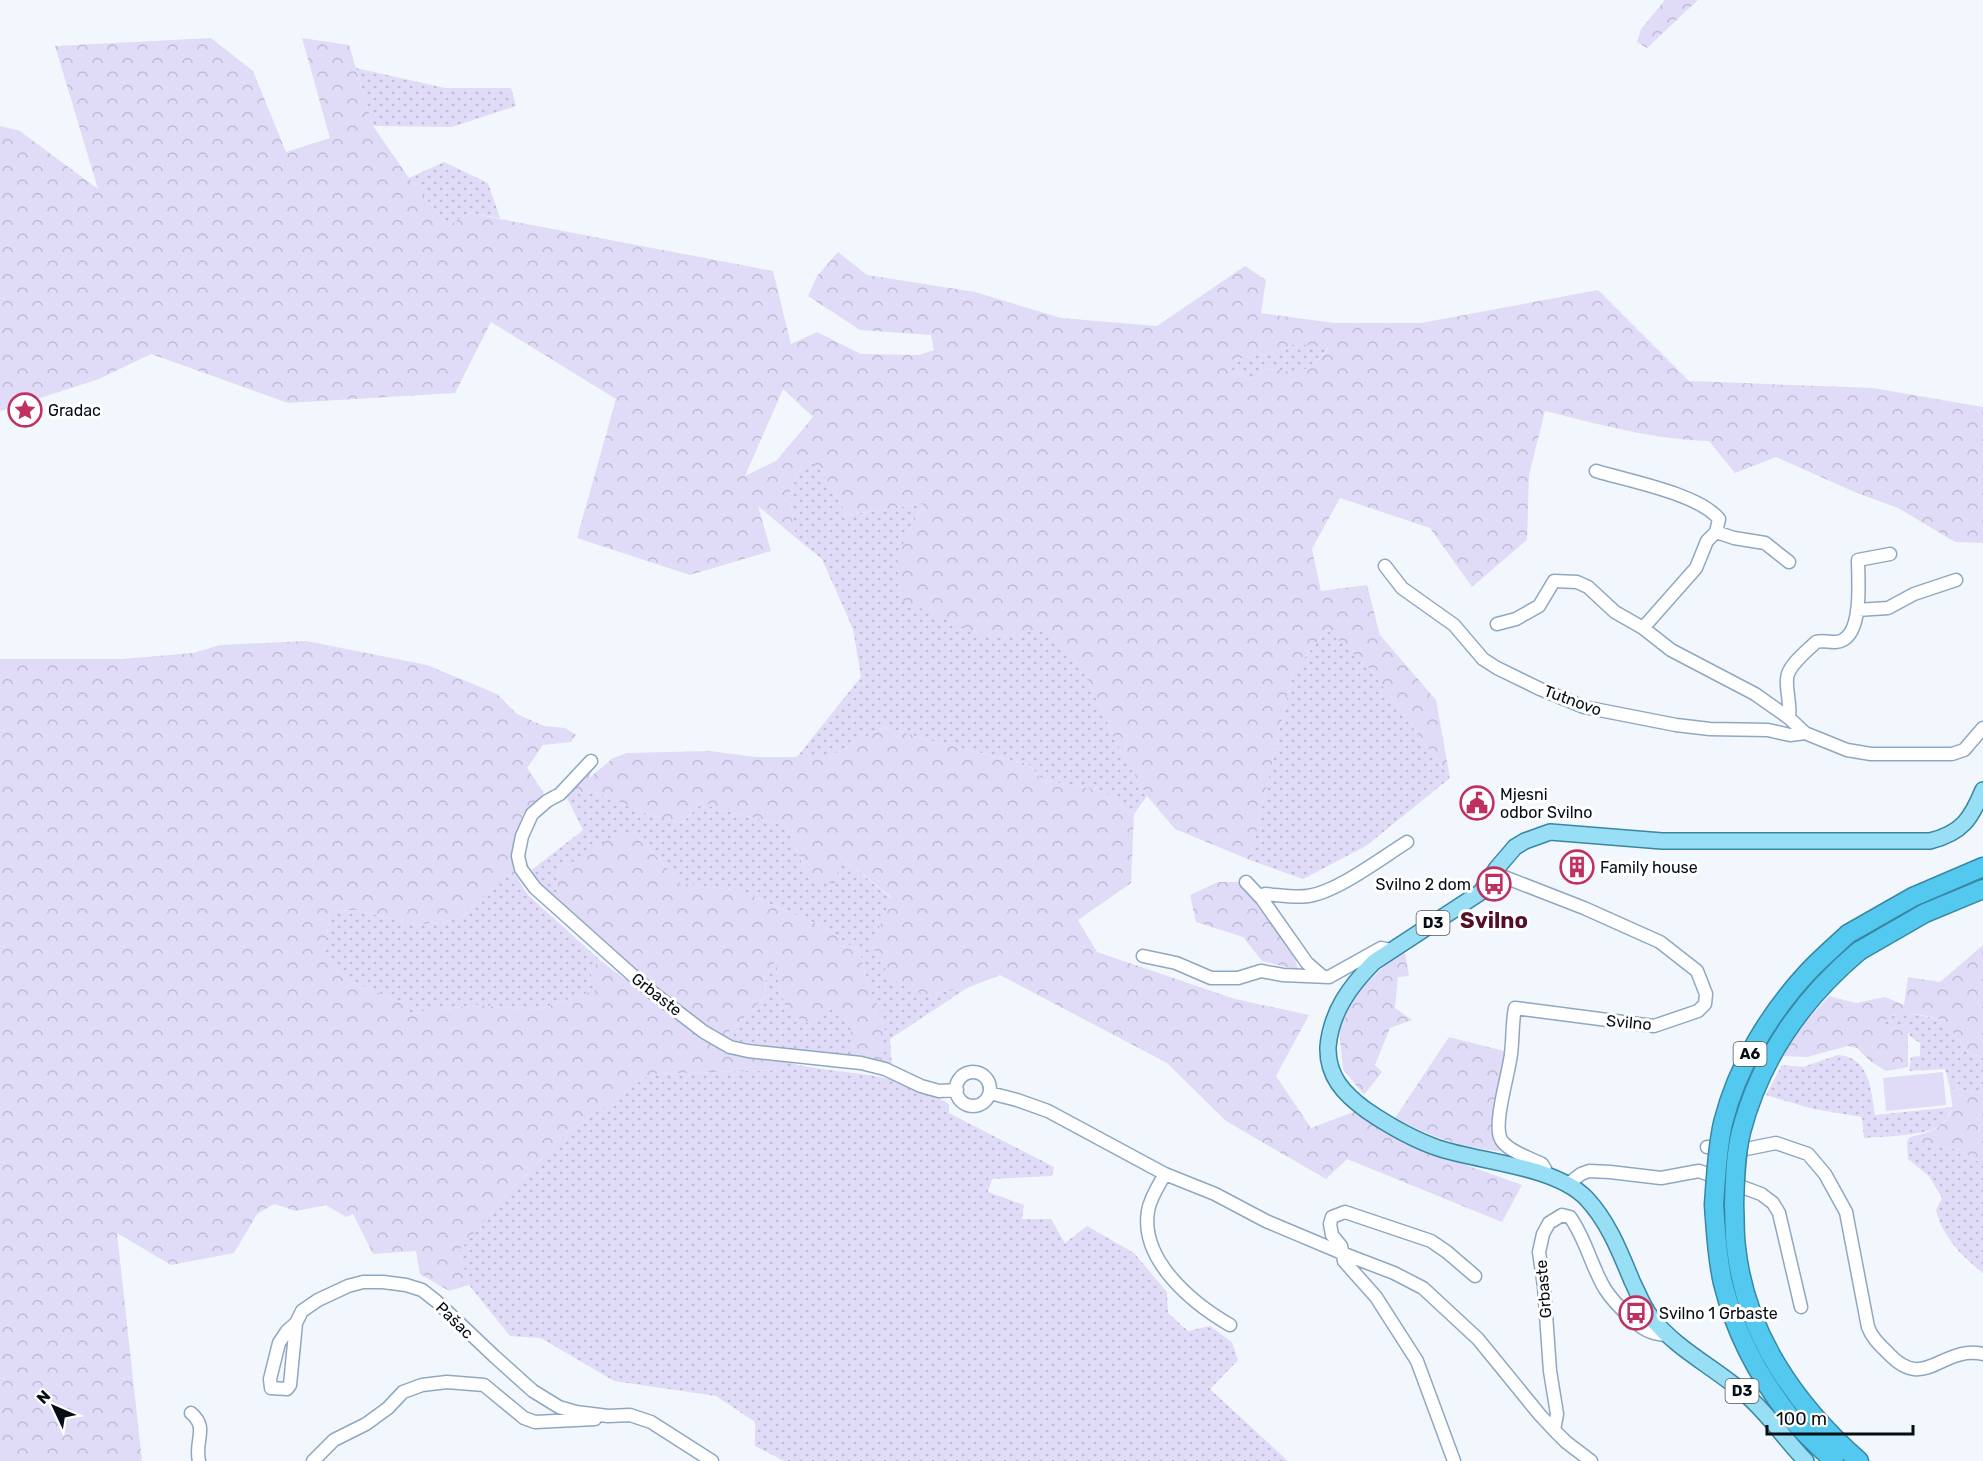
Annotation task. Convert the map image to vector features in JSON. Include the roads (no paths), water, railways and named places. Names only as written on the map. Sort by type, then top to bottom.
[{"type":"highway","name":"A6","points":[[1834,1461],[1792,1420],[1764,1380],[1735,1324],[1723,1283],[1717,1248],[1714,1205],[1716,1168],[1723,1123],[1736,1085],[1754,1045],[1778,1007],[1808,971],[1848,934],[1913,897],[1983,867]]},
{"type":"highway","name":"A6","points":[[1859,1461],[1804,1406],[1777,1368],[1752,1316],[1742,1282],[1736,1247],[1734,1205],[1741,1134],[1753,1097],[1772,1053],[1803,1006],[1835,971],[1860,951],[1925,913],[1983,889]]},
{"type":"main road","name":"Svilno","points":[[1806,1461],[1748,1396],[1730,1381],[1691,1356],[1666,1335],[1649,1315],[1610,1232],[1586,1197],[1568,1184],[1545,1175],[1437,1148],[1406,1135],[1354,1101],[1337,1084],[1328,1058],[1329,1034],[1344,996],[1359,977],[1391,950],[1476,896],[1515,847],[1525,841],[1550,832],[1662,841],[1930,841],[1945,837],[1963,825],[1976,807],[1983,790]]},
{"type":"street","points":[[1596,471],[1674,493],[1710,509],[1719,519],[1716,532],[1707,541],[1696,568],[1643,628]]},
{"type":"street","points":[[1716,532],[1746,541],[1765,543],[1789,562]]},
{"type":"street","points":[[1789,718],[1790,707],[1786,680],[1790,669],[1816,642],[1821,640],[1837,642],[1844,640],[1850,634],[1857,610],[1858,560],[1890,554]]},
{"type":"street","name":"Tutnovo","points":[[1385,566],[1402,588],[1454,626],[1483,659],[1540,689],[1584,707],[1676,725],[1710,729],[1768,730],[1790,735],[1805,733]]},
{"type":"street","points":[[1857,610],[1888,608],[1914,594],[1956,580]]},
{"type":"street","name":"Tutnovo","points":[[1497,624],[1528,614],[1539,606],[1554,581],[1577,582],[1588,587],[1615,612],[1643,628],[1671,650],[1736,683],[1789,718],[1805,733],[1847,750],[1860,753],[1952,754],[1964,750],[1983,728]]},
{"type":"street","name":"Grbaste","points":[[591,761],[560,794],[547,801],[532,814],[522,836],[518,856],[521,869],[535,888],[595,943],[648,989],[704,1032],[730,1047],[861,1063],[885,1069],[921,1086],[939,1091],[957,1090]]},
{"type":"street","points":[[1262,899],[1265,894],[1295,897],[1310,896],[1329,890],[1407,842]]},
{"type":"street","name":"Svilno","points":[[1494,873],[1660,942],[1697,971],[1706,994],[1706,1004],[1698,1011],[1654,1026],[1515,1008],[1511,1027],[1511,1052],[1500,1118],[1500,1137],[1506,1145],[1542,1164],[1545,1175]]},
{"type":"street","points":[[1246,882],[1262,899],[1307,963],[1322,976]]},
{"type":"street","name":"Svilno","points":[[1143,956],[1176,963],[1211,978],[1238,978],[1261,971],[1329,976],[1381,948],[1391,950]]},
{"type":"street","points":[[975,1073],[985,1077],[990,1093],[984,1102],[969,1106],[960,1100],[957,1090],[960,1079],[975,1073]]},
{"type":"street","points":[[990,1093],[1048,1111],[1165,1174],[1215,1194],[1266,1221],[1394,1273],[1423,1288],[1478,1339],[1554,1430],[1591,1461]]},
{"type":"street","points":[[1707,1147],[1746,1149],[1776,1143],[1808,1154],[1825,1174],[1846,1212],[1871,1335],[1897,1364],[1912,1371],[1925,1370],[1944,1359],[1971,1352],[1983,1354]]},
{"type":"street","points":[[1568,1184],[1589,1171],[1661,1178],[1699,1171],[1761,1194],[1773,1203],[1779,1213],[1801,1306]]},
{"type":"street","points":[[1165,1174],[1148,1210],[1148,1230],[1154,1252],[1188,1295],[1208,1312],[1230,1325]]},
{"type":"street","points":[[1454,1461],[1418,1361],[1376,1297],[1344,1261],[1341,1246],[1332,1235],[1330,1224],[1332,1217],[1345,1212],[1431,1241],[1475,1276]]},
{"type":"street","name":"Grbaste","points":[[1554,1430],[1557,1414],[1550,1371],[1544,1286],[1539,1252],[1543,1234],[1549,1223],[1562,1215],[1570,1217],[1579,1229],[1604,1287],[1614,1302],[1642,1329],[1652,1334],[1666,1335]]},
{"type":"street","name":"Pašac","points":[[296,1323],[279,1343],[270,1379],[271,1388],[287,1389],[290,1385],[296,1323],[302,1311],[318,1300],[348,1286],[363,1282],[383,1282],[422,1290],[533,1391],[559,1407],[576,1412],[608,1416],[630,1415],[651,1422],[711,1461]]},
{"type":"street","name":"Pašac","points":[[314,1461],[334,1440],[366,1424],[388,1408],[403,1392],[422,1384],[447,1382],[484,1385],[524,1418],[535,1422],[589,1421],[608,1416]]},
{"type":"street","points":[[191,1413],[201,1422],[197,1452],[199,1461]]},
{"type":"place","name":"Gradac","points":[[25,410]]},
{"type":"place","name":"Mjesni odbor Svilno","points":[[1477,803]]},
{"type":"place","name":"Family house","points":[[1577,867]]},
{"type":"place","name":"Svilno 2 dom","points":[[1494,884]]},
{"type":"place","name":"Svilno 1 Grbaste","points":[[1636,1313]]},
{"type":"district","name":"Svilno","points":[[1494,920]]}]
